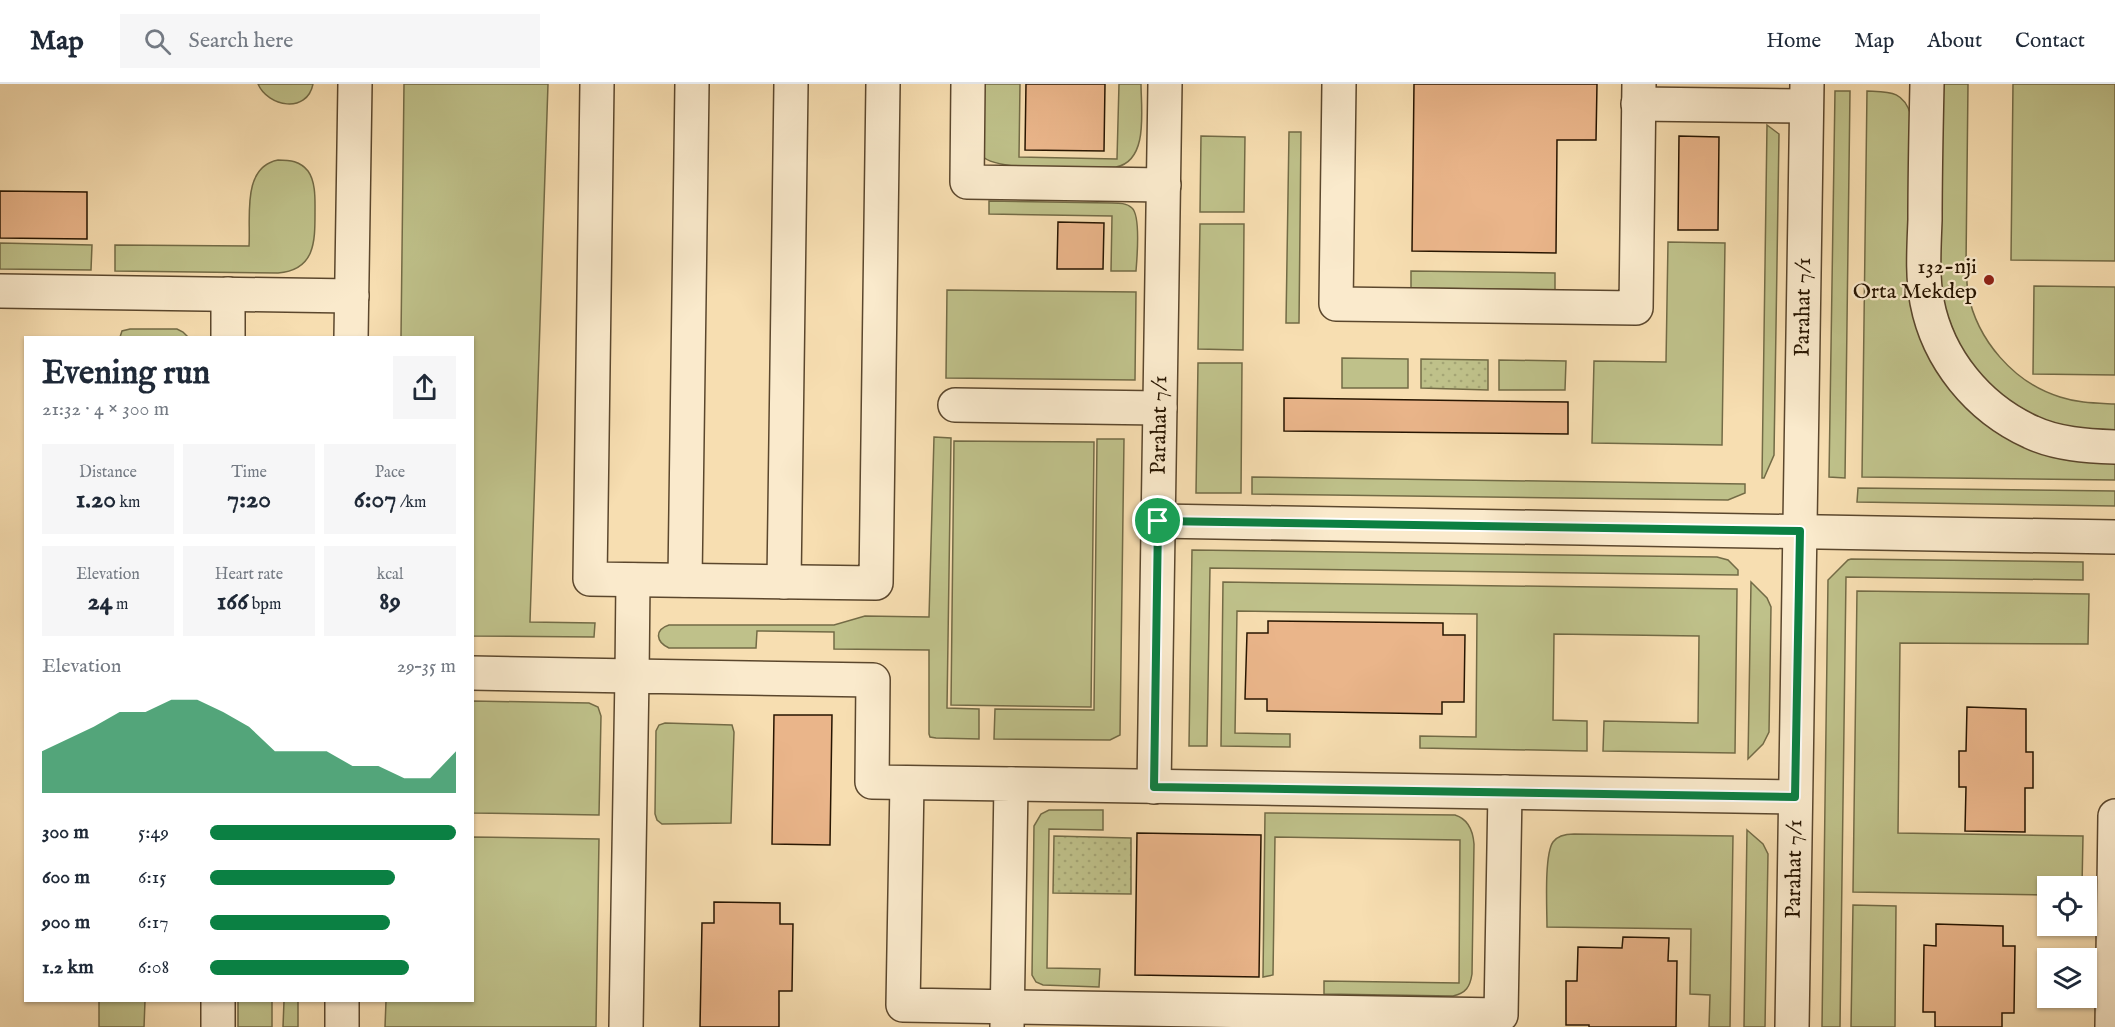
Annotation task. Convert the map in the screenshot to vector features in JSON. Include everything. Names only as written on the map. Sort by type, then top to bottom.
[{"type":"street","points":[[351,336],[355,84]]},
{"type":"street","points":[[597,84],[590,579],[876,583],[884,84]]},
{"type":"street","points":[[685,580],[692,84]]},
{"type":"street","points":[[784,582],[791,84]]},
{"type":"street","points":[[968,84],[967,182],[1164,185]]},
{"type":"street","name":"Parahat 7/1","points":[[1154,787],[1165,84]]},
{"type":"street","points":[[1339,84],[1336,304],[1636,308],[1638,94],[1807,95]]},
{"type":"street","points":[[1927,84],[1924,267],[1927,302],[1936,334],[1952,365],[1974,393],[2001,415],[2032,433],[2065,443],[2115,447]]},
{"type":"street","name":"Parahat 7/1","points":[[1792,1027],[1807,95]]},
{"type":"street","points":[[0,291],[352,296]]},
{"type":"street","points":[[228,294],[228,336]]},
{"type":"street","points":[[956,405],[1160,408]]},
{"type":"street","points":[[1158,521],[2115,537]]},
{"type":"street","points":[[626,1027],[633,580]]},
{"type":"street","points":[[474,673],[873,680],[872,782],[1795,797]]},
{"type":"street","points":[[907,783],[903,1005],[1007,1017],[1348,1020],[1501,1015],[1505,792]]},
{"type":"street","points":[[1007,1017],[1011,784]]},
{"type":"street","points":[[2112,1027],[2115,816]]},
{"type":"street","points":[[218,1002],[218,1027]]},
{"type":"street","points":[[342,1002],[342,1027]]},
{"type":"green space","points":[[258,84],[313,84],[309,94],[303,100],[287,104],[270,98]]},
{"type":"green space","points":[[404,84],[548,84],[530,622],[595,623],[594,637],[474,636],[474,336],[401,336]]},
{"type":"green space","points":[[982,84],[1020,84],[1019,157],[1117,159],[1119,84],[1141,84],[1141,133],[1134,155],[1127,163],[1116,167],[1024,167],[991,161],[982,156]]},
{"type":"green space","points":[[1940,84],[1968,84],[1966,272],[1968,293],[1980,327],[2000,357],[2027,381],[2060,397],[2115,404],[2115,433],[2068,429],[2037,420],[2009,404],[1964,358],[1941,299],[1937,267]]},
{"type":"green space","points":[[2013,84],[2115,84],[2115,261],[2011,260]]},
{"type":"green space","points":[[1835,91],[1850,91],[1845,478],[1829,477]]},
{"type":"green space","points":[[1867,91],[1894,94],[1904,101],[1911,115],[1910,293],[1917,325],[1930,355],[2115,463],[2115,480],[1862,477]]},
{"type":"green space","points":[[1767,125],[1779,134],[1774,455],[1762,478]]},
{"type":"green space","points":[[1289,132],[1301,132],[1299,323],[1286,323]]},
{"type":"green space","points":[[1201,136],[1245,137],[1244,212],[1200,212]]},
{"type":"green space","points":[[278,160],[302,165],[311,175],[314,186],[313,244],[306,260],[299,266],[290,271],[278,273],[115,271],[115,245],[249,246],[249,209],[253,183],[258,173],[266,165]]},
{"type":"green space","points":[[989,201],[1128,205],[1135,212],[1137,219],[1136,271],[1111,271],[1112,216],[989,214]]},
{"type":"green space","points":[[1200,224],[1244,224],[1243,350],[1198,349]]},
{"type":"green space","points":[[1668,242],[1725,243],[1722,445],[1592,443],[1594,361],[1666,362]]},
{"type":"green space","points":[[0,243],[92,245],[91,270],[0,269]]},
{"type":"green space","points":[[1411,271],[1555,273],[1555,290],[1411,288]]},
{"type":"green space","points":[[2034,286],[2115,287],[2115,375],[2033,374]]},
{"type":"green space","points":[[947,290],[1136,292],[1135,380],[946,378]]},
{"type":"green space","points":[[177,329],[187,336],[120,336],[122,331]]},
{"type":"green space","points":[[1342,358],[1408,359],[1408,388],[1342,388]]},
{"type":"green space","points":[[1421,359],[1488,360],[1488,390],[1421,388]]},
{"type":"green space","points":[[1499,360],[1566,361],[1565,390],[1499,390]]},
{"type":"green space","points":[[1198,363],[1242,363],[1241,493],[1196,493]]},
{"type":"green space","points":[[934,437],[951,438],[947,708],[979,709],[979,739],[930,737],[929,650],[834,649],[834,632],[757,631],[756,648],[669,648],[661,643],[659,633],[669,625],[834,625],[865,616],[929,617]]},
{"type":"green space","points":[[1097,439],[1124,439],[1120,735],[1110,740],[994,739],[995,709],[1094,710]]},
{"type":"green space","points":[[954,441],[1094,442],[1091,707],[951,705]]},
{"type":"green space","points":[[1252,477],[1745,484],[1745,493],[1728,500],[1252,494]]},
{"type":"green space","points":[[1858,488],[2115,491],[2115,506],[1857,502]]},
{"type":"green space","points":[[1192,550],[1717,557],[1728,560],[1738,570],[1738,575],[1210,568],[1207,746],[1189,746]]},
{"type":"green space","points":[[1851,559],[2083,562],[2083,580],[1846,577],[1840,1027],[1822,1027],[1828,580]]},
{"type":"green space","points":[[1223,582],[1737,589],[1735,753],[1603,751],[1604,721],[1698,723],[1699,636],[1554,634],[1553,720],[1587,721],[1587,751],[1420,748],[1420,736],[1476,737],[1477,614],[1237,611],[1235,733],[1290,734],[1290,747],[1221,746]]},
{"type":"green space","points":[[1751,582],[1767,598],[1771,607],[1769,732],[1763,744],[1748,759]]},
{"type":"green space","points":[[1857,591],[2089,594],[2088,644],[1900,643],[1898,833],[2083,836],[2082,876],[2037,876],[2037,895],[1853,892]]},
{"type":"green space","points":[[474,701],[589,703],[598,707],[601,716],[599,815],[474,813]]},
{"type":"green space","points":[[665,723],[732,725],[734,732],[731,823],[662,824],[657,820],[655,814],[656,731],[659,725]]},
{"type":"green space","points":[[1049,810],[1103,810],[1103,830],[1049,829],[1047,968],[1100,969],[1099,987],[1043,985],[1036,982],[1032,975],[1034,826],[1041,814]]},
{"type":"green space","points":[[1265,813],[1455,815],[1463,819],[1471,830],[1474,844],[1472,974],[1467,989],[1453,996],[1324,994],[1324,981],[1459,983],[1460,840],[1275,837],[1273,975],[1263,977]]},
{"type":"green space","points":[[1747,830],[1763,844],[1768,854],[1765,1027],[1744,1027]]},
{"type":"green space","points":[[1574,834],[1733,836],[1730,1027],[1709,1027],[1710,995],[1690,994],[1691,929],[1547,927],[1550,849],[1557,838]]},
{"type":"green space","points":[[1054,836],[1131,838],[1131,894],[1053,893]]},
{"type":"green space","points":[[474,837],[599,839],[596,1027],[385,1027],[386,1002],[474,1002]]},
{"type":"green space","points":[[1853,905],[1896,906],[1895,1027],[1851,1027]]},
{"type":"green space","points":[[99,1002],[145,1002],[144,1027],[99,1027]]},
{"type":"green space","points":[[238,1002],[272,1002],[272,1027],[238,1027]]},
{"type":"green space","points":[[284,1002],[298,1002],[298,1027],[283,1027]]},
{"type":"building","points":[[1026,84],[1105,84],[1104,151],[1025,150]]},
{"type":"building","points":[[1414,84],[1597,84],[1596,140],[1557,140],[1556,253],[1412,251]]},
{"type":"building","points":[[1679,136],[1719,137],[1718,230],[1678,230]]},
{"type":"building","points":[[0,191],[87,192],[87,239],[0,238]]},
{"type":"building","points":[[1058,222],[1104,223],[1103,269],[1057,269]]},
{"type":"building","points":[[1284,398],[1568,402],[1568,434],[1284,431]]},
{"type":"building","points":[[1268,621],[1443,623],[1443,635],[1465,635],[1464,702],[1442,702],[1442,714],[1267,711],[1267,699],[1245,699],[1247,633],[1268,633]]},
{"type":"building","points":[[1967,707],[2026,709],[2026,752],[2033,752],[2033,788],[2025,788],[2025,832],[1965,831],[1966,787],[1959,787],[1959,751],[1966,751]]},
{"type":"building","points":[[774,715],[832,715],[830,845],[772,844]]},
{"type":"building","points":[[1137,833],[1261,835],[1259,977],[1135,975]]},
{"type":"building","points":[[714,902],[780,903],[780,924],[793,924],[792,991],[779,991],[779,1027],[700,1027],[702,923],[714,923]]},
{"type":"building","points":[[1936,924],[2003,926],[2003,946],[2015,946],[2014,1013],[2002,1013],[2002,1027],[1935,1027],[1935,1012],[1923,1012],[1924,945],[1936,946]]},
{"type":"building","points":[[1623,937],[1669,938],[1668,961],[1677,961],[1676,1027],[1566,1025],[1566,981],[1577,981],[1578,947],[1622,948]]},
{"type":"place","name":"132-nji Orta Mekdep","points":[[1989,280]]},
{"type":"route","points":[[1158,521],[1800,531],[1795,797],[1154,787],[1158,521]]}]
